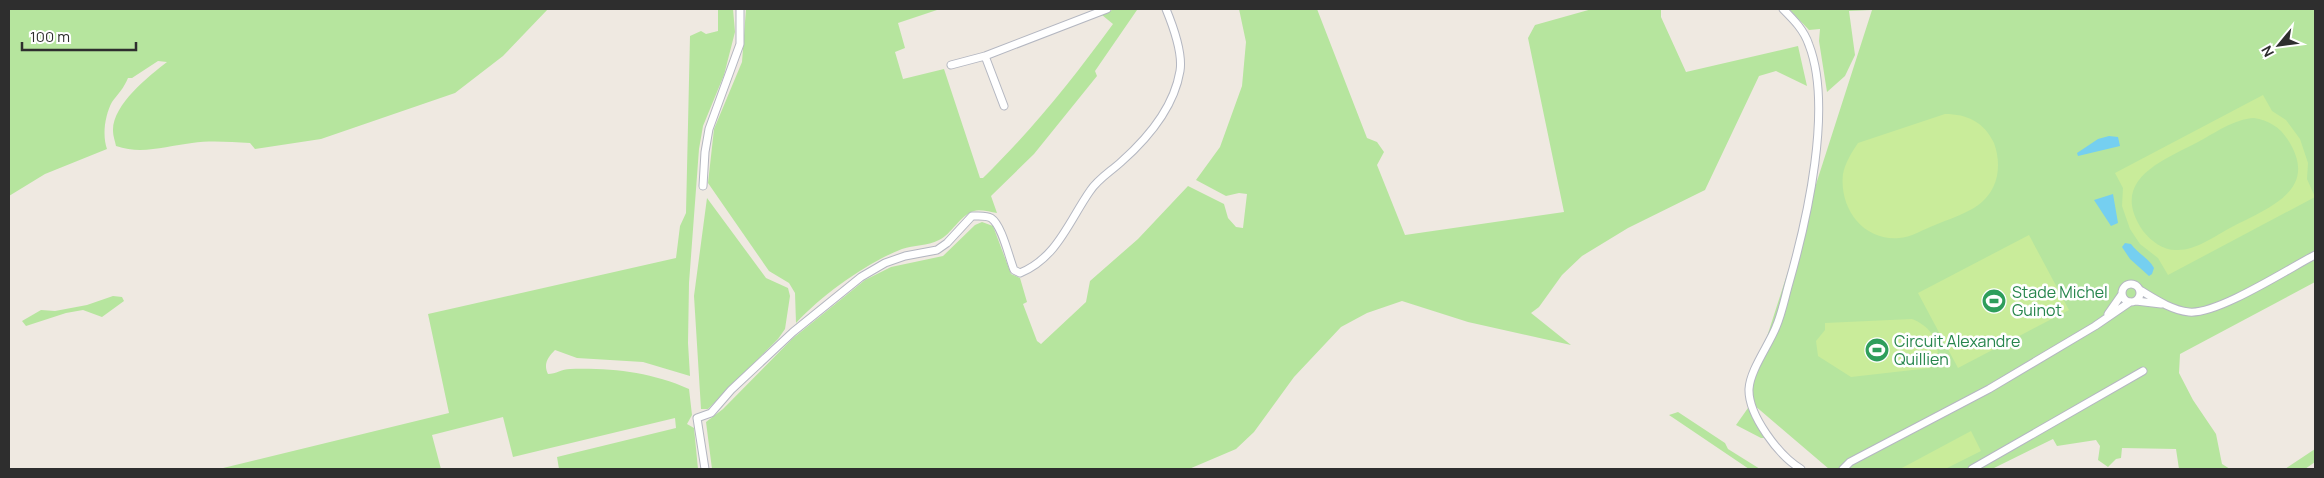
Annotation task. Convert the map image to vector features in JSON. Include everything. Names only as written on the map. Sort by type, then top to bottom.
[{"type":"street","points":[[703,186],[705,152],[710,129],[740,44],[740,9]]},
{"type":"street","points":[[950,65],[985,56],[1107,9]]},
{"type":"street","points":[[705,469],[698,418],[711,413],[731,390],[793,332],[861,277],[886,263],[905,256],[936,250],[947,243],[972,216],[991,218],[997,224],[1014,270],[1020,273],[1042,260],[1059,242],[1090,190],[1138,145],[1171,101],[1181,70],[1177,44],[1166,9]]},
{"type":"street","points":[[1783,9],[1802,29],[1810,45],[1815,65],[1819,123],[1812,179],[1799,246],[1776,326],[1749,388],[1750,398],[1758,421],[1785,457],[1801,469]]},
{"type":"street","points":[[985,56],[1004,106]]},
{"type":"street","points":[[2122,294],[2125,299],[2166,305],[2189,312],[2208,310],[2315,255]]},
{"type":"street","points":[[2105,319],[2125,287],[2130,284],[2136,285],[2140,290],[2166,305]]},
{"type":"street","points":[[1843,469],[1850,462],[1989,389],[2133,301],[2140,296],[2140,290]]},
{"type":"street","points":[[1972,469],[2143,371]]},
{"type":"green space","points":[[9,9],[548,9],[503,56],[455,93],[321,139],[255,149],[250,143],[221,142],[199,142],[145,150],[126,149],[116,146],[113,131],[118,111],[133,92],[167,62],[158,61],[132,78],[128,78],[112,102],[105,125],[107,149],[45,174],[9,196]]},
{"type":"green space","points":[[718,9],[733,9],[735,32],[724,75],[703,126],[699,149],[689,283],[688,343],[690,376],[643,362],[577,358],[555,350],[548,358],[546,364],[548,374],[570,369],[616,370],[646,375],[689,389],[692,415],[687,424],[694,428],[698,469],[559,469],[557,457],[676,428],[675,418],[513,457],[503,417],[432,435],[441,469],[219,469],[449,413],[428,314],[676,258],[680,226],[686,213],[690,36],[701,31],[706,34],[718,31]]},
{"type":"green space","points":[[746,9],[940,9],[898,23],[905,48],[895,52],[903,79],[944,69],[980,178],[983,178],[1001,160],[1035,123],[1098,45],[1113,24],[1102,15],[1114,9],[1137,10],[1095,71],[1097,76],[1034,154],[991,196],[997,213],[976,210],[964,217],[948,234],[939,240],[902,249],[888,255],[859,271],[831,291],[796,323],[795,293],[789,283],[769,271],[708,183],[714,129],[742,62]]},
{"type":"green space","points":[[1239,9],[1317,9],[1367,138],[1377,142],[1384,152],[1377,165],[1405,235],[1564,212],[1528,38],[1535,25],[1592,9],[1661,9],[1661,17],[1686,72],[1798,46],[1807,86],[1776,71],[1759,76],[1705,190],[1628,228],[1582,256],[1562,275],[1539,307],[1531,313],[1571,345],[1468,322],[1402,301],[1367,313],[1341,327],[1294,377],[1254,432],[1236,449],[1189,469],[712,469],[706,422],[723,409],[792,339],[865,280],[891,267],[943,256],[975,225],[982,222],[993,226],[1011,274],[1020,278],[1027,302],[1023,304],[1037,341],[1041,344],[1086,302],[1090,281],[1138,239],[1188,186],[1224,204],[1228,218],[1236,227],[1243,228],[1247,194],[1239,193],[1226,196],[1196,180],[1220,147],[1242,86],[1246,42]]},
{"type":"green space","points":[[1789,9],[2315,9],[2315,282],[2180,354],[2179,373],[2193,400],[2216,434],[2222,464],[2230,469],[2179,469],[2176,449],[2122,448],[2121,458],[2116,459],[2108,467],[2098,460],[2100,446],[2096,440],[2057,446],[2053,439],[1992,469],[1979,469],[2100,399],[1971,469],[1829,469],[1747,399],[1872,10],[1849,11],[1855,55],[1845,76],[1827,92],[1819,41],[1820,29],[1809,30]]},
{"type":"green space","points":[[2263,95],[2272,111],[2286,120],[2300,139],[2308,163],[2307,179],[2315,197],[2168,275],[2158,258],[2140,244],[2130,229],[2122,206],[2123,188],[2115,173]],"holes":[[[2247,119],[2259,119],[2269,122],[2281,131],[2288,140],[2296,158],[2298,173],[2294,185],[2285,196],[2259,213],[2192,248],[2168,249],[2150,239],[2143,231],[2134,213],[2132,198],[2136,185],[2144,174],[2169,157],[2225,127]]]},
{"type":"green space","points":[[1945,114],[1953,114],[1974,121],[1985,130],[1994,143],[1998,160],[1998,172],[1988,196],[1981,203],[1964,213],[1908,237],[1886,238],[1864,228],[1849,210],[1843,187],[1845,166],[1858,143]]},
{"type":"green space","points":[[707,198],[766,278],[788,288],[790,296],[785,329],[778,339],[708,409],[701,409],[694,296]]},
{"type":"green space","name":"Stade Michel Guinot","points":[[2029,235],[2069,310],[1958,368],[1918,293]]},
{"type":"green space","points":[[113,296],[122,297],[124,301],[102,317],[83,310],[66,313],[26,326],[22,321],[41,310],[55,311],[87,305]]},
{"type":"green space","name":"Circuit Alexandre Quillien","points":[[1912,319],[1924,326],[1935,340],[1938,360],[1930,368],[1851,377],[1818,356],[1816,341],[1825,330],[1825,323]]},
{"type":"green space","points":[[1748,408],[1765,438],[1761,438],[1736,425]]},
{"type":"green space","points":[[1678,412],[1725,443],[1728,449],[1760,469],[1749,469],[1669,415]]},
{"type":"green space","points":[[1971,431],[1981,451],[1945,469],[1900,469]]},
{"type":"green space","points":[[2315,449],[2315,462],[2305,469],[2285,469]]},
{"type":"water","points":[[2109,136],[2118,137],[2120,146],[2078,156],[2077,153],[2098,139]]},
{"type":"water","points":[[2113,194],[2118,223],[2111,226],[2094,200]]},
{"type":"water","points":[[2125,243],[2131,244],[2149,261],[2154,268],[2152,274],[2149,276],[2130,259],[2122,247]]},
{"type":"place","name":"Stade Michel Guinot","points":[[1994,301]]},
{"type":"place","name":"Circuit Alexandre Quillien","points":[[1877,350]]}]
